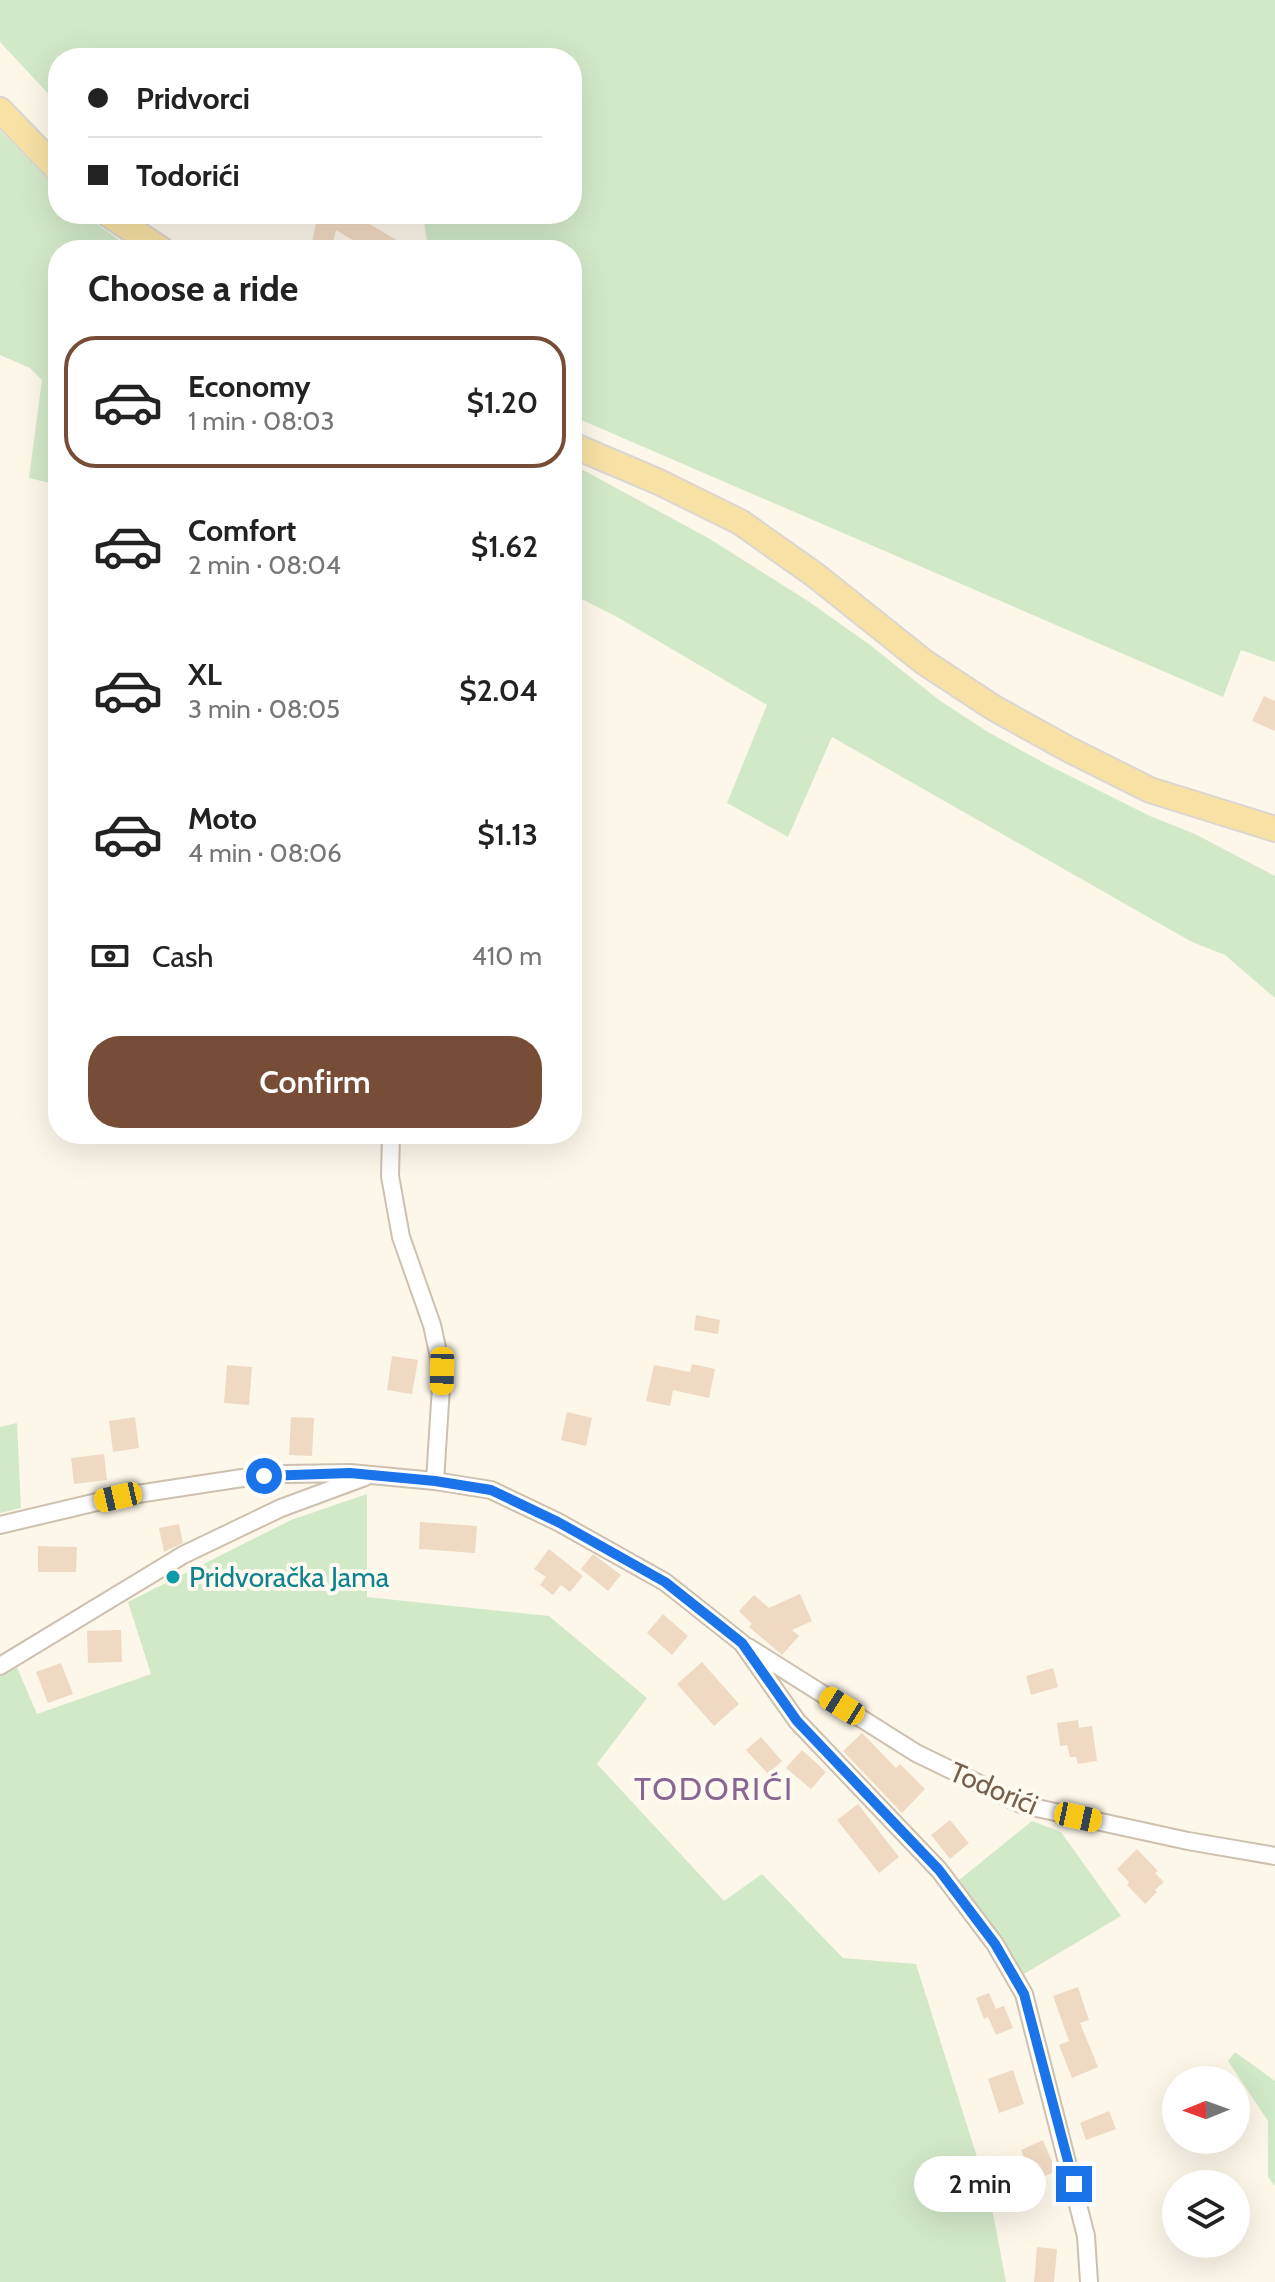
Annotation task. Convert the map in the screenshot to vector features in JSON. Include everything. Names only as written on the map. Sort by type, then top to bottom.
[{"type":"main road","points":[[0,110],[48,160]]},
{"type":"main road","points":[[123,224],[147,240]]},
{"type":"main road","points":[[582,449],[659,482],[740,522],[836,591],[924,662],[994,708],[1068,749],[1150,790],[1275,829]]},
{"type":"street","points":[[391,1144],[390,1176],[401,1237],[432,1325],[442,1371],[435,1481]]},
{"type":"street","name":"Todorići","points":[[0,1525],[118,1497],[286,1474],[350,1473],[491,1490],[558,1522],[665,1582],[742,1643],[916,1753],[1023,1805],[1188,1841],[1275,1856]]},
{"type":"street","points":[[0,1666],[183,1555],[281,1508],[370,1475]]},
{"type":"street","name":"Todorići","points":[[742,1643],[797,1721],[939,1870],[995,1944],[1024,1994],[1086,2236],[1089,2282]]},
{"type":"green space","points":[[0,0],[1275,0],[1275,662],[1241,650],[1223,697],[582,420],[582,240],[427,240],[424,224],[582,224],[582,48],[48,48],[48,93],[0,42]]},
{"type":"green space","points":[[0,131],[48,179],[48,224],[97,224],[119,240],[48,240],[48,483],[29,478],[42,380],[30,368],[0,355]]},
{"type":"green space","points":[[582,469],[710,539],[808,601],[939,700],[988,732],[1046,764],[1150,816],[1195,834],[1275,876],[1275,998],[1225,955],[1192,942],[832,737],[788,837],[727,803],[767,705],[582,599]]},
{"type":"green space","points":[[17,1423],[21,1508],[0,1513],[0,1427]]},
{"type":"green space","points":[[367,1494],[367,1597],[549,1616],[647,1698],[597,1764],[724,1901],[762,1874],[843,1958],[916,1964],[990,2198],[1006,2282],[0,2282],[0,1657],[10,1651],[37,1714],[151,1674],[128,1602],[291,1520]]},
{"type":"green space","points":[[1032,1821],[1061,1832],[1121,1916],[1024,1974],[993,1926],[958,1881]]},
{"type":"green space","points":[[1235,2052],[1275,2081],[1275,2186],[1268,2177],[1268,2121],[1250,2094],[1250,2066],[1231,2066],[1228,2061]]},
{"type":"building","points":[[316,224],[370,224],[396,240],[352,240],[336,230],[334,240],[312,240]]},
{"type":"building","points":[[1264,696],[1275,701],[1275,731],[1252,721]]},
{"type":"building","points":[[696,1315],[720,1320],[718,1334],[694,1330]]},
{"type":"building","points":[[392,1356],[418,1360],[412,1394],[387,1390]]},
{"type":"building","points":[[692,1364],[715,1369],[709,1398],[673,1390],[670,1406],[646,1401],[654,1365],[690,1372]]},
{"type":"building","points":[[227,1365],[252,1367],[249,1405],[224,1403]]},
{"type":"building","points":[[567,1412],[592,1418],[586,1446],[561,1440]]},
{"type":"building","points":[[135,1417],[139,1448],[113,1452],[109,1421]]},
{"type":"building","points":[[291,1417],[314,1418],[312,1456],[289,1455]]},
{"type":"building","points":[[104,1454],[107,1480],[74,1484],[71,1458]]},
{"type":"building","points":[[420,1522],[477,1526],[475,1553],[419,1549]]},
{"type":"building","points":[[179,1524],[183,1543],[164,1552],[159,1528]]},
{"type":"building","points":[[38,1546],[77,1547],[76,1572],[38,1572]]},
{"type":"building","points":[[549,1549],[583,1576],[570,1592],[561,1585],[553,1595],[540,1585],[546,1577],[534,1569]]},
{"type":"building","points":[[593,1554],[621,1575],[608,1591],[581,1569]]},
{"type":"building","points":[[800,1594],[812,1621],[792,1630],[799,1636],[782,1655],[749,1627],[752,1624],[739,1611],[754,1595],[769,1608]]},
{"type":"building","points":[[663,1614],[688,1636],[672,1655],[647,1633]]},
{"type":"building","points":[[121,1630],[122,1662],[88,1663],[87,1631]]},
{"type":"building","points":[[702,1662],[739,1704],[714,1726],[677,1684]]},
{"type":"building","points":[[61,1663],[73,1694],[48,1703],[36,1672]]},
{"type":"building","points":[[1053,1668],[1058,1687],[1031,1695],[1026,1676]]},
{"type":"building","points":[[1078,1720],[1079,1728],[1092,1726],[1097,1761],[1078,1764],[1076,1757],[1070,1757],[1067,1745],[1060,1746],[1057,1723]]},
{"type":"building","points":[[862,1733],[896,1768],[900,1764],[925,1789],[902,1813],[843,1751]]},
{"type":"building","points":[[761,1737],[782,1761],[768,1774],[746,1750]]},
{"type":"building","points":[[802,1750],[826,1772],[811,1789],[786,1768]]},
{"type":"building","points":[[858,1804],[899,1857],[879,1873],[837,1820]]},
{"type":"building","points":[[950,1820],[969,1843],[950,1859],[931,1835]]},
{"type":"building","points":[[1137,1849],[1164,1882],[1145,1904],[1117,1869]]},
{"type":"building","points":[[1078,1987],[1089,2020],[1080,2023],[1098,2067],[1072,2078],[1059,2045],[1069,2041],[1053,1996]]},
{"type":"building","points":[[989,1993],[996,2009],[1004,2006],[1013,2028],[996,2035],[988,2017],[984,2019],[976,1998]]},
{"type":"building","points":[[1013,2070],[1024,2104],[999,2113],[988,2079]]},
{"type":"building","points":[[1109,2111],[1116,2129],[1086,2140],[1080,2123]]},
{"type":"building","points":[[1043,2140],[1056,2171],[1034,2181],[1021,2150]]},
{"type":"building","points":[[1037,2247],[1057,2249],[1054,2282],[1034,2282]]},
{"type":"place","name":"Pridvoračka Jama","points":[[173,1577]]},
{"type":"district","name":"TODORIĆI","points":[[714,1788]]},
{"type":"route","points":[[264,1476],[350,1473],[491,1490],[558,1522],[665,1582],[742,1643],[797,1721],[939,1870],[995,1944],[1024,1994],[1074,2184]]}]
